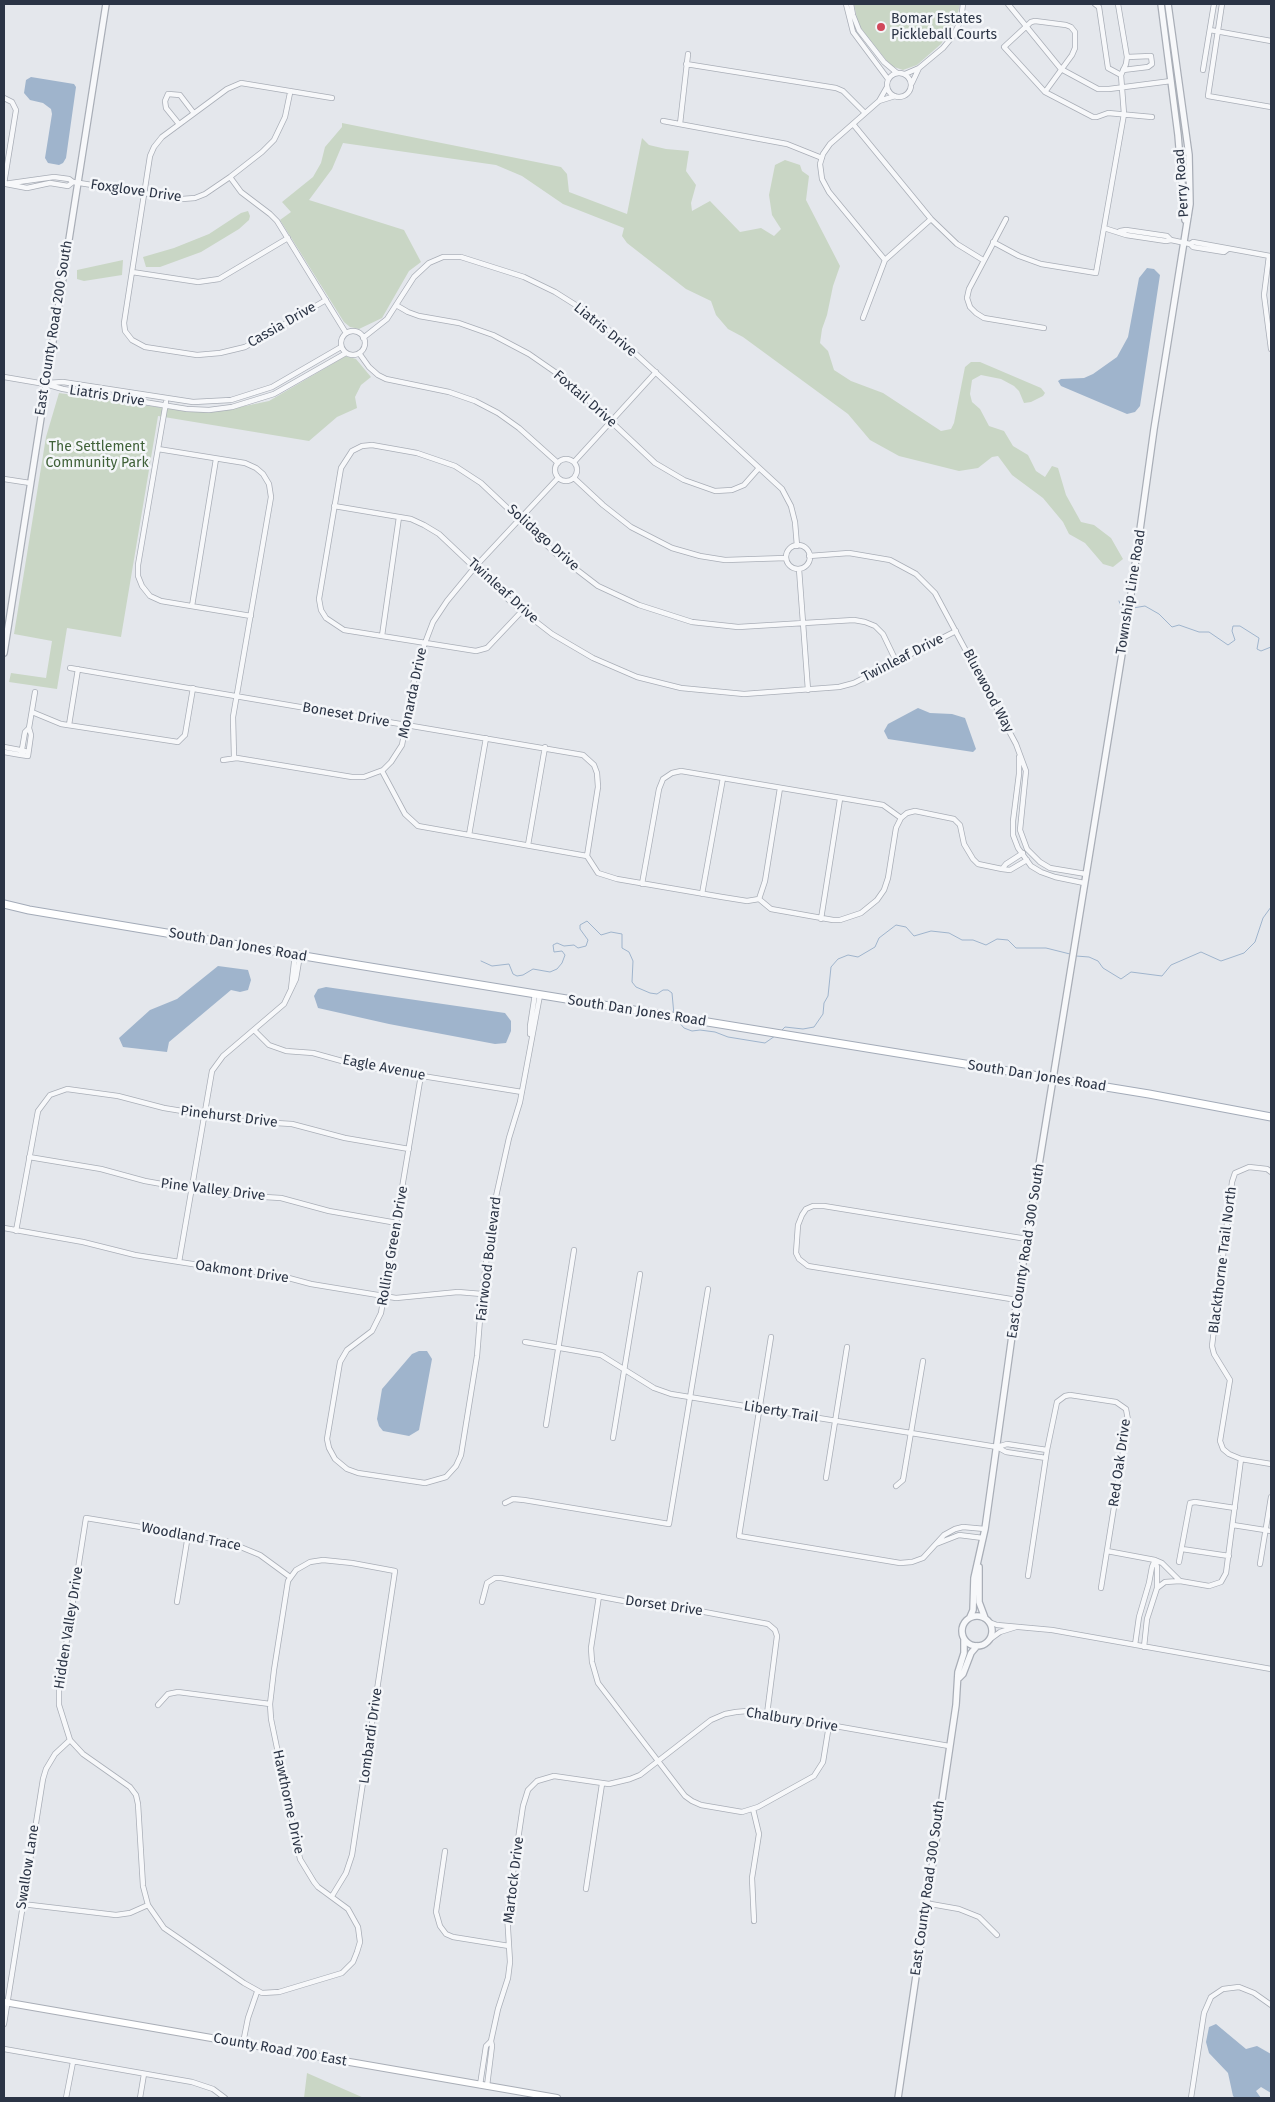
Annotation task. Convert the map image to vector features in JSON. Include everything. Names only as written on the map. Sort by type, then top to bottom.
[{"type":"main road","name":"South Dan Jones Road","points":[[4,904],[29,910],[1053,1079],[1271,1117]]},
{"type":"main road","name":"County Road 700 East","points":[[6,2002],[557,2098]]},
{"type":"street","name":"East County Road 200 South","points":[[4,651],[46,384],[75,182],[106,4]]},
{"type":"street","points":[[846,4],[853,32],[888,79],[887,87],[879,101],[830,144],[821,161],[822,179],[828,192],[885,260]]},
{"type":"street","points":[[852,4],[853,15],[859,30],[884,62],[897,73],[905,74],[919,68],[943,48],[953,36],[961,20],[964,4]]},
{"type":"street","points":[[1008,4],[1061,69],[1098,89],[1122,88],[1171,80]]},
{"type":"street","points":[[1095,4],[1099,7],[1108,68],[1122,72],[1148,67],[1152,64],[1151,56],[1127,57]]},
{"type":"street","points":[[993,242],[1019,256],[1041,264],[1096,273],[1124,114],[1122,72],[1127,57],[1118,4]]},
{"type":"street","name":"Perry Road","points":[[1161,4],[1178,134],[1185,227]]},
{"type":"street","name":"Perry Road","points":[[1168,4],[1189,155],[1191,199],[1185,227]]},
{"type":"street","points":[[1203,70],[1214,4]]},
{"type":"street","points":[[1222,4],[1208,96],[1271,107]]},
{"type":"street","points":[[1045,92],[1075,48],[1075,32],[1071,27],[1035,21],[1004,47],[1045,92],[1097,118],[1108,113],[1152,117]]},
{"type":"street","points":[[1210,30],[1271,41]]},
{"type":"street","points":[[680,124],[688,54]]},
{"type":"street","points":[[686,64],[836,88],[844,91],[866,113]]},
{"type":"street","points":[[879,101],[907,94],[919,68]]},
{"type":"street","points":[[888,79],[897,73]]},
{"type":"street","points":[[905,74],[912,83]]},
{"type":"street","name":"Cassia Drive","points":[[326,300],[245,347],[220,353],[197,355],[137,344],[128,335],[124,323],[150,156],[162,137],[193,112],[227,89],[241,83],[290,93],[332,98]]},
{"type":"street","points":[[887,87],[895,96]]},
{"type":"street","name":"Foxglove Drive","points":[[4,184],[27,188],[50,183],[68,186],[75,182],[182,199],[195,198],[205,194],[230,176],[262,152],[274,140],[284,117],[290,93]]},
{"type":"street","points":[[179,124],[166,108],[165,101],[168,94],[180,95],[193,112]]},
{"type":"street","points":[[4,98],[12,102],[16,110],[4,184]]},
{"type":"street","points":[[664,121],[787,144],[821,161]]},
{"type":"street","points":[[853,124],[931,219],[957,244],[983,260]]},
{"type":"street","points":[[230,176],[241,192],[270,214],[288,238],[346,333]]},
{"type":"street","points":[[863,318],[885,260],[931,219]]},
{"type":"street","points":[[1006,219],[969,289],[967,298],[970,307],[976,314],[984,318],[1044,328]]},
{"type":"street","name":"Township Line Road","points":[[1075,940],[1132,592],[1154,429],[1187,243],[1185,227]]},
{"type":"street","points":[[1104,228],[1120,231],[1126,235],[1166,241],[1194,242],[1270,256],[1264,295],[1271,349]]},
{"type":"street","points":[[132,272],[198,282],[219,279],[288,238]]},
{"type":"street","name":"Liatris Drive","points":[[363,338],[387,319],[414,277],[429,264],[443,257],[461,257],[524,278],[555,292],[582,309],[614,334],[782,489],[791,506],[795,522],[797,546]]},
{"type":"street","name":"Foxtail Drive","points":[[396,305],[419,316],[459,323],[493,335],[529,354],[568,381],[655,462],[684,480],[699,486],[725,491],[744,485],[759,468]]},
{"type":"street","points":[[354,331],[363,338],[364,346],[359,353],[354,355],[346,353],[341,347],[341,340],[346,333],[354,331]]},
{"type":"street","name":"Liatris Drive","points":[[46,384],[63,382],[193,402],[231,400],[272,387],[341,347]]},
{"type":"street","name":"Liatris Drive","points":[[46,384],[63,389],[187,409],[209,410],[253,402],[274,394],[346,353]]},
{"type":"street","points":[[359,353],[369,367],[386,379],[449,392],[475,401],[498,413],[519,428],[558,462]]},
{"type":"street","points":[[574,462],[656,372]]},
{"type":"street","points":[[4,377],[46,384]]},
{"type":"street","points":[[166,398],[138,565],[138,576],[142,586],[150,596],[161,601],[251,616]]},
{"type":"street","name":"Solidago Drive","points":[[382,636],[344,630],[326,618],[321,610],[319,599],[341,468],[352,451],[362,446],[372,445],[417,453],[455,466],[481,483],[555,553],[598,586],[640,606],[676,618],[738,628],[854,620],[875,626],[882,634],[896,662]]},
{"type":"street","points":[[158,449],[245,463],[263,474],[269,484],[271,497],[233,721],[234,758]]},
{"type":"street","points":[[192,606],[216,459]]},
{"type":"street","points":[[558,462],[567,459],[574,462],[577,468],[574,478]]},
{"type":"street","points":[[558,462],[555,471],[558,478],[565,481],[574,478]]},
{"type":"street","name":"Monarda Drive","points":[[382,771],[399,750],[406,725],[417,664],[433,622],[447,601],[475,567],[558,478]]},
{"type":"street","points":[[574,478],[603,505],[631,527],[672,548],[700,556],[725,560],[786,558]]},
{"type":"street","points":[[4,479],[30,483]]},
{"type":"street","name":"Twinleaf Drive","points":[[334,506],[399,517],[424,525],[439,534],[522,611],[552,634],[594,658],[645,679],[681,688],[744,694],[808,690],[854,683],[956,631]]},
{"type":"street","points":[[399,517],[382,636],[476,651],[486,648],[522,611]]},
{"type":"street","points":[[797,546],[804,548],[809,556],[806,565],[799,569],[790,566],[786,558],[790,549],[797,546]]},
{"type":"street","name":"Bluewood Way","points":[[809,556],[849,553],[865,554],[890,560],[916,574],[935,593],[1019,753],[1026,771],[1020,830],[1028,850],[1040,862],[1061,871],[1086,874]]},
{"type":"street","points":[[799,569],[808,690]]},
{"type":"street","name":"Boneset Drive","points":[[70,668],[583,755],[594,765],[598,786],[587,856]]},
{"type":"street","points":[[68,725],[78,669]]},
{"type":"street","points":[[32,712],[55,722],[68,725],[175,742],[182,740],[185,735],[193,688]]},
{"type":"street","points":[[22,753],[25,732],[29,728],[35,692]]},
{"type":"street","points":[[4,747],[28,756],[32,735],[29,728]]},
{"type":"street","points":[[469,835],[486,738]]},
{"type":"street","points":[[528,845],[545,748]]},
{"type":"street","points":[[4,752],[22,753]]},
{"type":"street","name":"Bluewood Way","points":[[1019,753],[1019,774],[1013,821],[1014,835],[1022,854],[1026,860],[1041,872],[1084,883]]},
{"type":"street","points":[[223,760],[234,758],[352,777],[364,777],[382,771],[405,814],[413,823],[423,827],[587,856],[592,866],[606,877],[747,901],[759,900],[771,910],[821,918],[840,920],[850,917],[861,913],[877,900],[888,878],[896,828],[901,818],[914,811],[948,816],[954,819],[960,825],[964,844],[973,860],[978,864],[1010,870],[1032,856]]},
{"type":"street","points":[[642,884],[659,789],[667,775],[681,771],[883,805],[901,818]]},
{"type":"street","points":[[702,894],[723,778]]},
{"type":"street","points":[[759,900],[766,881],[780,788]]},
{"type":"street","points":[[821,918],[840,799]]},
{"type":"street","points":[[1002,869],[1006,864],[1028,850]]},
{"type":"street","points":[[1060,878],[1061,871]]},
{"type":"street","name":"East County Road 300 South","points":[[970,1617],[973,1610],[974,1578],[983,1538],[1017,1300],[1075,940]]},
{"type":"street","points":[[179,1262],[210,1078],[214,1066],[223,1056],[280,1008],[291,992],[296,979],[298,955]]},
{"type":"street","name":"Fairwood Boulevard","points":[[335,1459],[347,1469],[425,1483],[446,1477],[456,1466],[461,1455],[478,1356],[486,1258],[500,1174],[522,1092],[531,1037],[530,1026],[538,994]]},
{"type":"street","name":"Eagle Avenue","points":[[254,1030],[270,1045],[278,1049],[314,1053],[360,1066],[522,1092]]},
{"type":"street","name":"Rolling Green Drive","points":[[335,1459],[328,1444],[327,1432],[340,1362],[347,1350],[368,1335],[376,1326],[381,1313],[421,1075]]},
{"type":"street","name":"Pinehurst Drive","points":[[29,1157],[38,1111],[50,1095],[67,1089],[118,1096],[164,1108],[204,1115],[244,1121],[292,1124],[345,1138],[409,1149]]},
{"type":"street","points":[[16,1230],[29,1157]]},
{"type":"street","name":"Pine Valley Drive","points":[[29,1157],[101,1169],[152,1182],[191,1189],[231,1195],[281,1198],[329,1211],[397,1222]]},
{"type":"street","name":"Blackthorne Trail North","points":[[1241,1459],[1229,1454],[1220,1441],[1230,1380],[1214,1354],[1212,1346],[1232,1182],[1235,1173],[1249,1167],[1267,1169],[1271,1172]]},
{"type":"street","points":[[1017,1300],[808,1266],[801,1262],[796,1255],[795,1244],[799,1220],[804,1211],[813,1206],[824,1206],[1027,1239]]},
{"type":"street","name":"Oakmont Drive","points":[[4,1228],[83,1242],[135,1255],[224,1269],[270,1273],[311,1284],[384,1296],[408,1298],[458,1292],[482,1294]]},
{"type":"street","points":[[546,1425],[574,1250]]},
{"type":"street","points":[[613,1438],[640,1274]]},
{"type":"street","points":[[505,1503],[513,1499],[524,1500],[669,1524],[708,1289]]},
{"type":"street","points":[[771,1337],[739,1536],[900,1563],[918,1560],[926,1555],[944,1535],[955,1529],[963,1527],[984,1529]]},
{"type":"street","name":"Liberty Trail","points":[[525,1342],[601,1355],[625,1368],[659,1391],[690,1398],[997,1447],[1007,1444],[1047,1450]]},
{"type":"street","points":[[826,1478],[847,1347]]},
{"type":"street","points":[[896,1486],[903,1480],[923,1361]]},
{"type":"street","name":"Red Oak Drive","points":[[1028,1576],[1054,1407],[1060,1398],[1070,1395],[1116,1402],[1126,1409],[1128,1420],[1101,1588]]},
{"type":"street","points":[[997,1447],[1006,1452],[1046,1458]]},
{"type":"street","points":[[1157,1588],[1165,1582],[1180,1581],[1215,1586],[1224,1578],[1229,1556],[1241,1459],[1271,1464]]},
{"type":"street","points":[[1260,1564],[1268,1531],[1271,1496]]},
{"type":"street","points":[[1179,1562],[1190,1503],[1195,1502],[1235,1508]]},
{"type":"street","name":"Woodland Trace","points":[[82,1542],[86,1518],[226,1541],[250,1549],[274,1563],[290,1577]]},
{"type":"street","points":[[1233,1525],[1268,1531]]},
{"type":"street","points":[[176,1602],[188,1535]]},
{"type":"street","points":[[936,1544],[959,1535],[983,1538]]},
{"type":"street","name":"Hidden Valley Drive","points":[[82,1542],[59,1690],[59,1705],[70,1740],[83,1754],[130,1787],[136,1795],[143,1886],[148,1905],[164,1928],[257,1992]]},
{"type":"street","points":[[1182,1549],[1229,1556]]},
{"type":"street","points":[[1107,1551],[1155,1560],[1162,1563],[1180,1581]]},
{"type":"street","points":[[1144,1647],[1147,1619],[1157,1588],[1155,1560]]},
{"type":"street","points":[[1135,1645],[1139,1617],[1155,1560]]},
{"type":"street","name":"Lombardi Drive","points":[[290,1577],[296,1570],[316,1561],[337,1561],[396,1571],[352,1855],[341,1883],[332,1896]]},
{"type":"street","name":"East County Road 300 South","points":[[979,1562],[978,1596],[987,1620]]},
{"type":"street","name":"Hawthorne Drive","points":[[257,1992],[269,1994],[287,1990],[342,1973],[349,1966],[359,1947],[358,1926],[348,1909],[314,1882],[300,1858],[271,1718],[270,1704],[286,1591],[290,1577]]},
{"type":"street","name":"Dorset Drive","points":[[482,1602],[488,1583],[495,1578],[645,1605],[678,1607],[768,1624],[775,1630],[777,1636],[767,1714]]},
{"type":"street","points":[[599,1596],[591,1648],[596,1677],[600,1687],[685,1796],[692,1801],[701,1805],[742,1812],[753,1809],[814,1776],[823,1762],[829,1725]]},
{"type":"street","points":[[1020,1626],[1006,1629],[986,1643],[978,1646],[972,1646],[964,1639],[962,1627],[970,1617],[978,1616],[997,1625],[1020,1626],[1271,1669]]},
{"type":"street","points":[[987,1620],[992,1630],[989,1640]]},
{"type":"street","name":"East County Road 300 South","points":[[898,2098],[959,1678],[958,1672],[964,1653],[964,1639]]},
{"type":"street","name":"East County Road 300 South","points":[[959,1678],[963,1674],[970,1653],[978,1646]]},
{"type":"street","points":[[158,1705],[168,1694],[178,1692],[270,1704]]},
{"type":"street","name":"Chalbury Drive","points":[[537,1781],[554,1776],[602,1784],[630,1779],[640,1775],[718,1717],[725,1714],[747,1711],[949,1746]]},
{"type":"street","name":"Swallow Lane","points":[[4,2024],[42,1779],[55,1754],[70,1740]]},
{"type":"street","name":"Martock Drive","points":[[483,2086],[498,2010],[508,1978],[510,1962],[507,1913],[523,1806],[528,1790],[537,1781]]},
{"type":"street","points":[[586,1889],[602,1784]]},
{"type":"street","points":[[753,1809],[759,1834],[752,1878],[754,1921]]},
{"type":"street","points":[[445,1850],[436,1912],[440,1926],[446,1934],[453,1937],[509,1946]]},
{"type":"street","points":[[925,1903],[960,1909],[979,1917],[997,1935]]},
{"type":"street","points":[[22,1904],[116,1916],[130,1913],[148,1905]]},
{"type":"street","points":[[1191,2098],[1204,2013],[1211,1997],[1223,1988],[1239,1987],[1254,1993],[1271,2005]]},
{"type":"street","points":[[243,2043],[248,2018],[257,1992]]},
{"type":"street","points":[[4,2049],[203,2084],[225,2098]]},
{"type":"street","points":[[66,2098],[73,2062]]},
{"type":"street","points":[[140,2098],[144,2074]]},
{"type":"green space","points":[[854,4],[960,4],[956,21],[941,44],[917,65],[903,70],[891,66],[866,35],[858,24]]},
{"type":"green space","points":[[342,123],[561,167],[567,174],[569,192],[627,214],[642,138],[649,145],[689,151],[686,171],[696,185],[691,203],[692,211],[710,201],[740,232],[761,228],[774,236],[781,229],[772,215],[769,195],[775,165],[785,160],[800,165],[802,171],[809,176],[806,200],[840,266],[833,286],[820,343],[828,351],[834,370],[851,381],[883,393],[941,431],[951,429],[954,423],[965,367],[971,362],[980,362],[1041,388],[1045,393],[1043,396],[1024,403],[1019,391],[1014,386],[1001,379],[981,375],[972,380],[970,394],[972,402],[980,409],[989,426],[1004,431],[1013,446],[1028,455],[1036,471],[1045,477],[1052,466],[1058,468],[1066,495],[1081,522],[1094,525],[1111,538],[1123,559],[1113,567],[1103,564],[1085,543],[1069,534],[1063,522],[1043,498],[1012,475],[998,456],[992,457],[978,468],[959,471],[899,456],[870,440],[848,414],[743,337],[728,329],[716,315],[711,301],[686,289],[627,243],[622,236],[624,228],[563,204],[522,176],[496,165],[343,143],[332,169],[309,200],[404,230],[421,262],[409,271],[382,318],[359,329],[350,327],[344,322],[280,220],[291,212],[282,202],[313,177],[321,163],[325,147],[342,127]]},
{"type":"green space","points":[[248,211],[249,220],[239,229],[201,252],[160,267],[146,267],[143,257],[174,248],[209,234],[241,213]]},
{"type":"green space","points":[[123,260],[122,275],[84,281],[77,279],[77,270]]},
{"type":"green space","name":"The Settlement Community Park","points":[[346,356],[356,359],[371,377],[361,385],[355,397],[357,408],[337,417],[309,441],[158,416],[121,637],[67,628],[57,689],[9,682],[11,673],[46,678],[52,641],[14,634],[46,437],[59,393],[185,411],[221,411],[269,401]]},
{"type":"green space","points":[[307,2073],[364,2098],[304,2098]]},
{"type":"water","points":[[31,77],[74,84],[76,87],[66,158],[59,165],[48,163],[45,158],[52,114],[51,109],[43,103],[30,100],[24,93],[26,80]]},
{"type":"water","points":[[1147,268],[1154,269],[1160,275],[1140,406],[1135,412],[1127,414],[1061,386],[1058,381],[1061,379],[1084,378],[1117,357],[1128,337],[1139,278]]},
{"type":"water","points":[[918,708],[930,713],[952,714],[965,718],[976,749],[973,752],[888,739],[884,731],[888,724]]},
{"type":"water","points":[[218,966],[248,970],[251,980],[248,990],[240,992],[231,990],[169,1042],[167,1052],[123,1047],[119,1038],[150,1010],[177,999]]},
{"type":"water","points":[[326,987],[505,1013],[511,1021],[511,1031],[506,1043],[495,1044],[389,1024],[318,1008],[314,996],[318,989]]},
{"type":"water","points":[[419,1351],[427,1351],[432,1359],[419,1430],[409,1436],[383,1431],[377,1419],[382,1389],[412,1354]]},
{"type":"water","points":[[1216,2024],[1246,2049],[1257,2046],[1271,2054],[1271,2093],[1261,2087],[1256,2091],[1261,2098],[1235,2098],[1233,2096],[1228,2073],[1209,2053],[1206,2042],[1209,2027]]},
{"type":"waterway","points":[[1119,601],[1121,607],[1126,609]]},
{"type":"waterway","points":[[1133,608],[1145,606],[1159,614],[1172,627],[1179,625],[1199,632],[1209,632],[1228,645],[1235,640],[1232,631],[1233,626],[1240,626],[1259,638],[1257,649],[1261,651],[1271,647]]},
{"type":"waterway","points":[[1076,956],[1089,957],[1098,961],[1103,968],[1121,979],[1131,972],[1162,976],[1171,965],[1201,952],[1221,961],[1244,953],[1255,942],[1263,918],[1271,907]]},
{"type":"waterway","points":[[481,961],[492,966],[509,964],[513,974],[517,976],[533,969],[550,972],[557,969],[565,955],[562,951],[554,952],[553,945],[557,943],[564,946],[574,945],[578,948],[586,946],[588,940],[580,929],[580,925],[587,921],[601,935],[611,932],[622,934],[622,948],[629,952],[633,961],[632,982],[636,987],[650,993],[657,994],[663,990],[668,990],[672,993],[674,1015]]},
{"type":"waterway","points":[[782,1030],[785,1027],[803,1029],[814,1027],[823,1014],[824,1003],[828,996],[831,967],[838,959],[848,955],[858,957],[875,947],[879,938],[896,925],[906,927],[914,936],[931,931],[949,933],[962,940],[973,940],[986,945],[997,939],[1008,940],[1016,948],[1046,948],[1070,954]]},
{"type":"waterway","points":[[677,1020],[684,1028],[692,1031],[715,1032],[728,1037],[765,1043],[775,1036]]},
{"type":"place","name":"Bomar Estates Pickleball Courts","points":[[881,27]]}]
